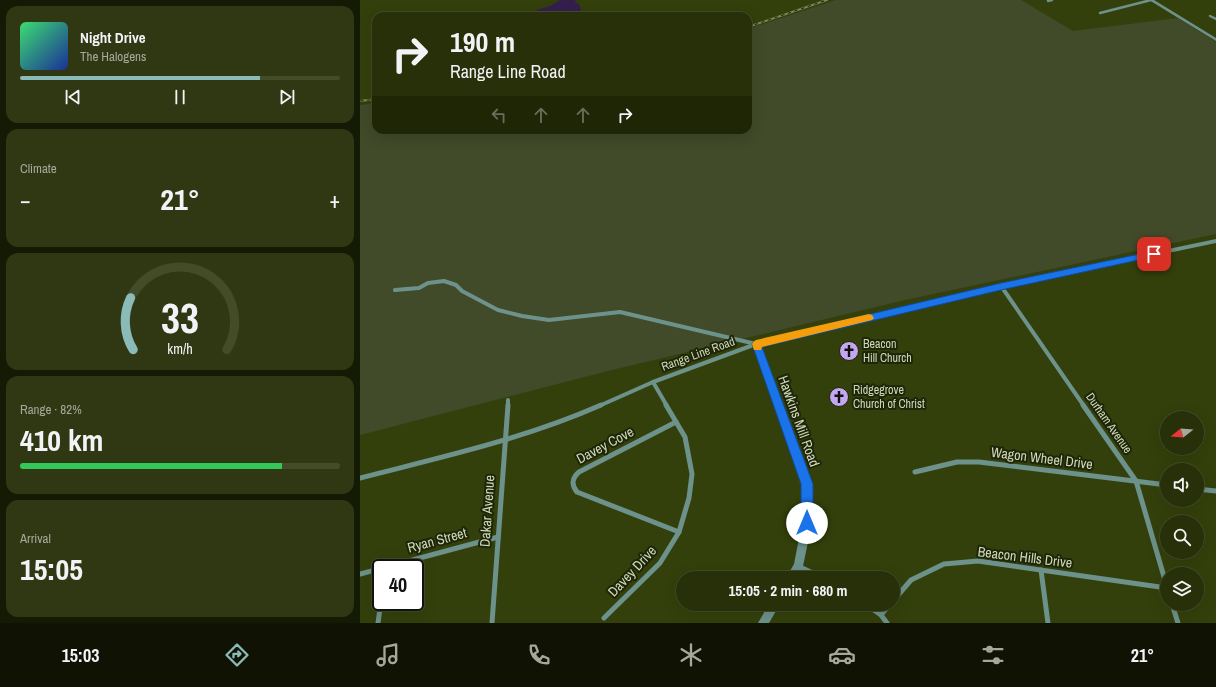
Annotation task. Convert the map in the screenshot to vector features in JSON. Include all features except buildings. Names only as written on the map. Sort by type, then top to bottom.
[{"type":"street","points":[[1048,1],[1052,0]]},
{"type":"street","points":[[1100,13],[1152,0],[1216,40]]},
{"type":"street","points":[[1216,14],[1210,16],[1216,19]]},
{"type":"street","name":"Range Line Road","points":[[360,478],[504,440],[564,421],[653,382],[756,344],[1001,286],[1216,241]]},
{"type":"street","points":[[395,290],[419,288],[428,283],[444,281],[456,285],[462,291],[498,310],[522,316],[549,320],[620,312],[756,344]]},
{"type":"street","name":"Durham Avenue","points":[[1001,286],[1136,481],[1161,567]]},
{"type":"street","name":"Hawkins Mill Road","points":[[756,344],[807,484],[807,523],[798,566],[795,571]]},
{"type":"street","name":"Davey Drive","points":[[604,618],[660,563],[679,532],[689,498],[692,474],[685,437],[653,382]]},
{"type":"street","name":"Dakar Avenue","points":[[492,623],[508,400]]},
{"type":"street","name":"Davey Cove","points":[[676,422],[579,472],[574,477],[573,482],[574,489],[577,492],[679,532]]},
{"type":"street","name":"Wagon Wheel Drive","points":[[915,472],[957,462],[979,462],[1160,484]]},
{"type":"street","points":[[1204,490],[1216,492]]},
{"type":"street","name":"Ryan Street","points":[[416,559],[498,537]]},
{"type":"street","name":"Beacon Hills Drive","points":[[900,593],[911,580],[944,564],[978,561],[1160,587]]},
{"type":"street","points":[[798,566],[808,571]]},
{"type":"street","points":[[1040,570],[1048,623]]},
{"type":"street","name":"Ryan Street","points":[[360,574],[372,571]]},
{"type":"street","points":[[378,623],[380,611]]},
{"type":"street","points":[[763,623],[771,611]]},
{"type":"street","points":[[875,611],[881,615],[887,623]]},
{"type":"street","points":[[881,615],[884,611]]},
{"type":"street","points":[[1174,611],[1178,623]]},
{"type":"green space","points":[[836,0],[1021,0],[1073,31],[1178,18],[1216,42],[1216,234],[905,300],[608,371],[360,435],[360,105],[372,104],[372,134],[752,134],[752,28]]},
{"type":"shaded area","points":[[560,0],[577,0],[574,2],[579,4],[581,10],[577,12],[537,12],[537,10],[550,6]]},
{"type":"railway","points":[[752,26],[827,0]]},
{"type":"railway","points":[[360,101],[372,100]]},
{"type":"slow traffic","points":[[758,347],[756,344],[869,318]]},
{"type":"place","name":"Beacon Hill Church","points":[[849,351]]},
{"type":"place","name":"Ridgegrove Church of Christ","points":[[839,397]]},
{"type":"route","points":[[807,523],[807,484],[756,344],[1001,286],[1154,254]]}]
